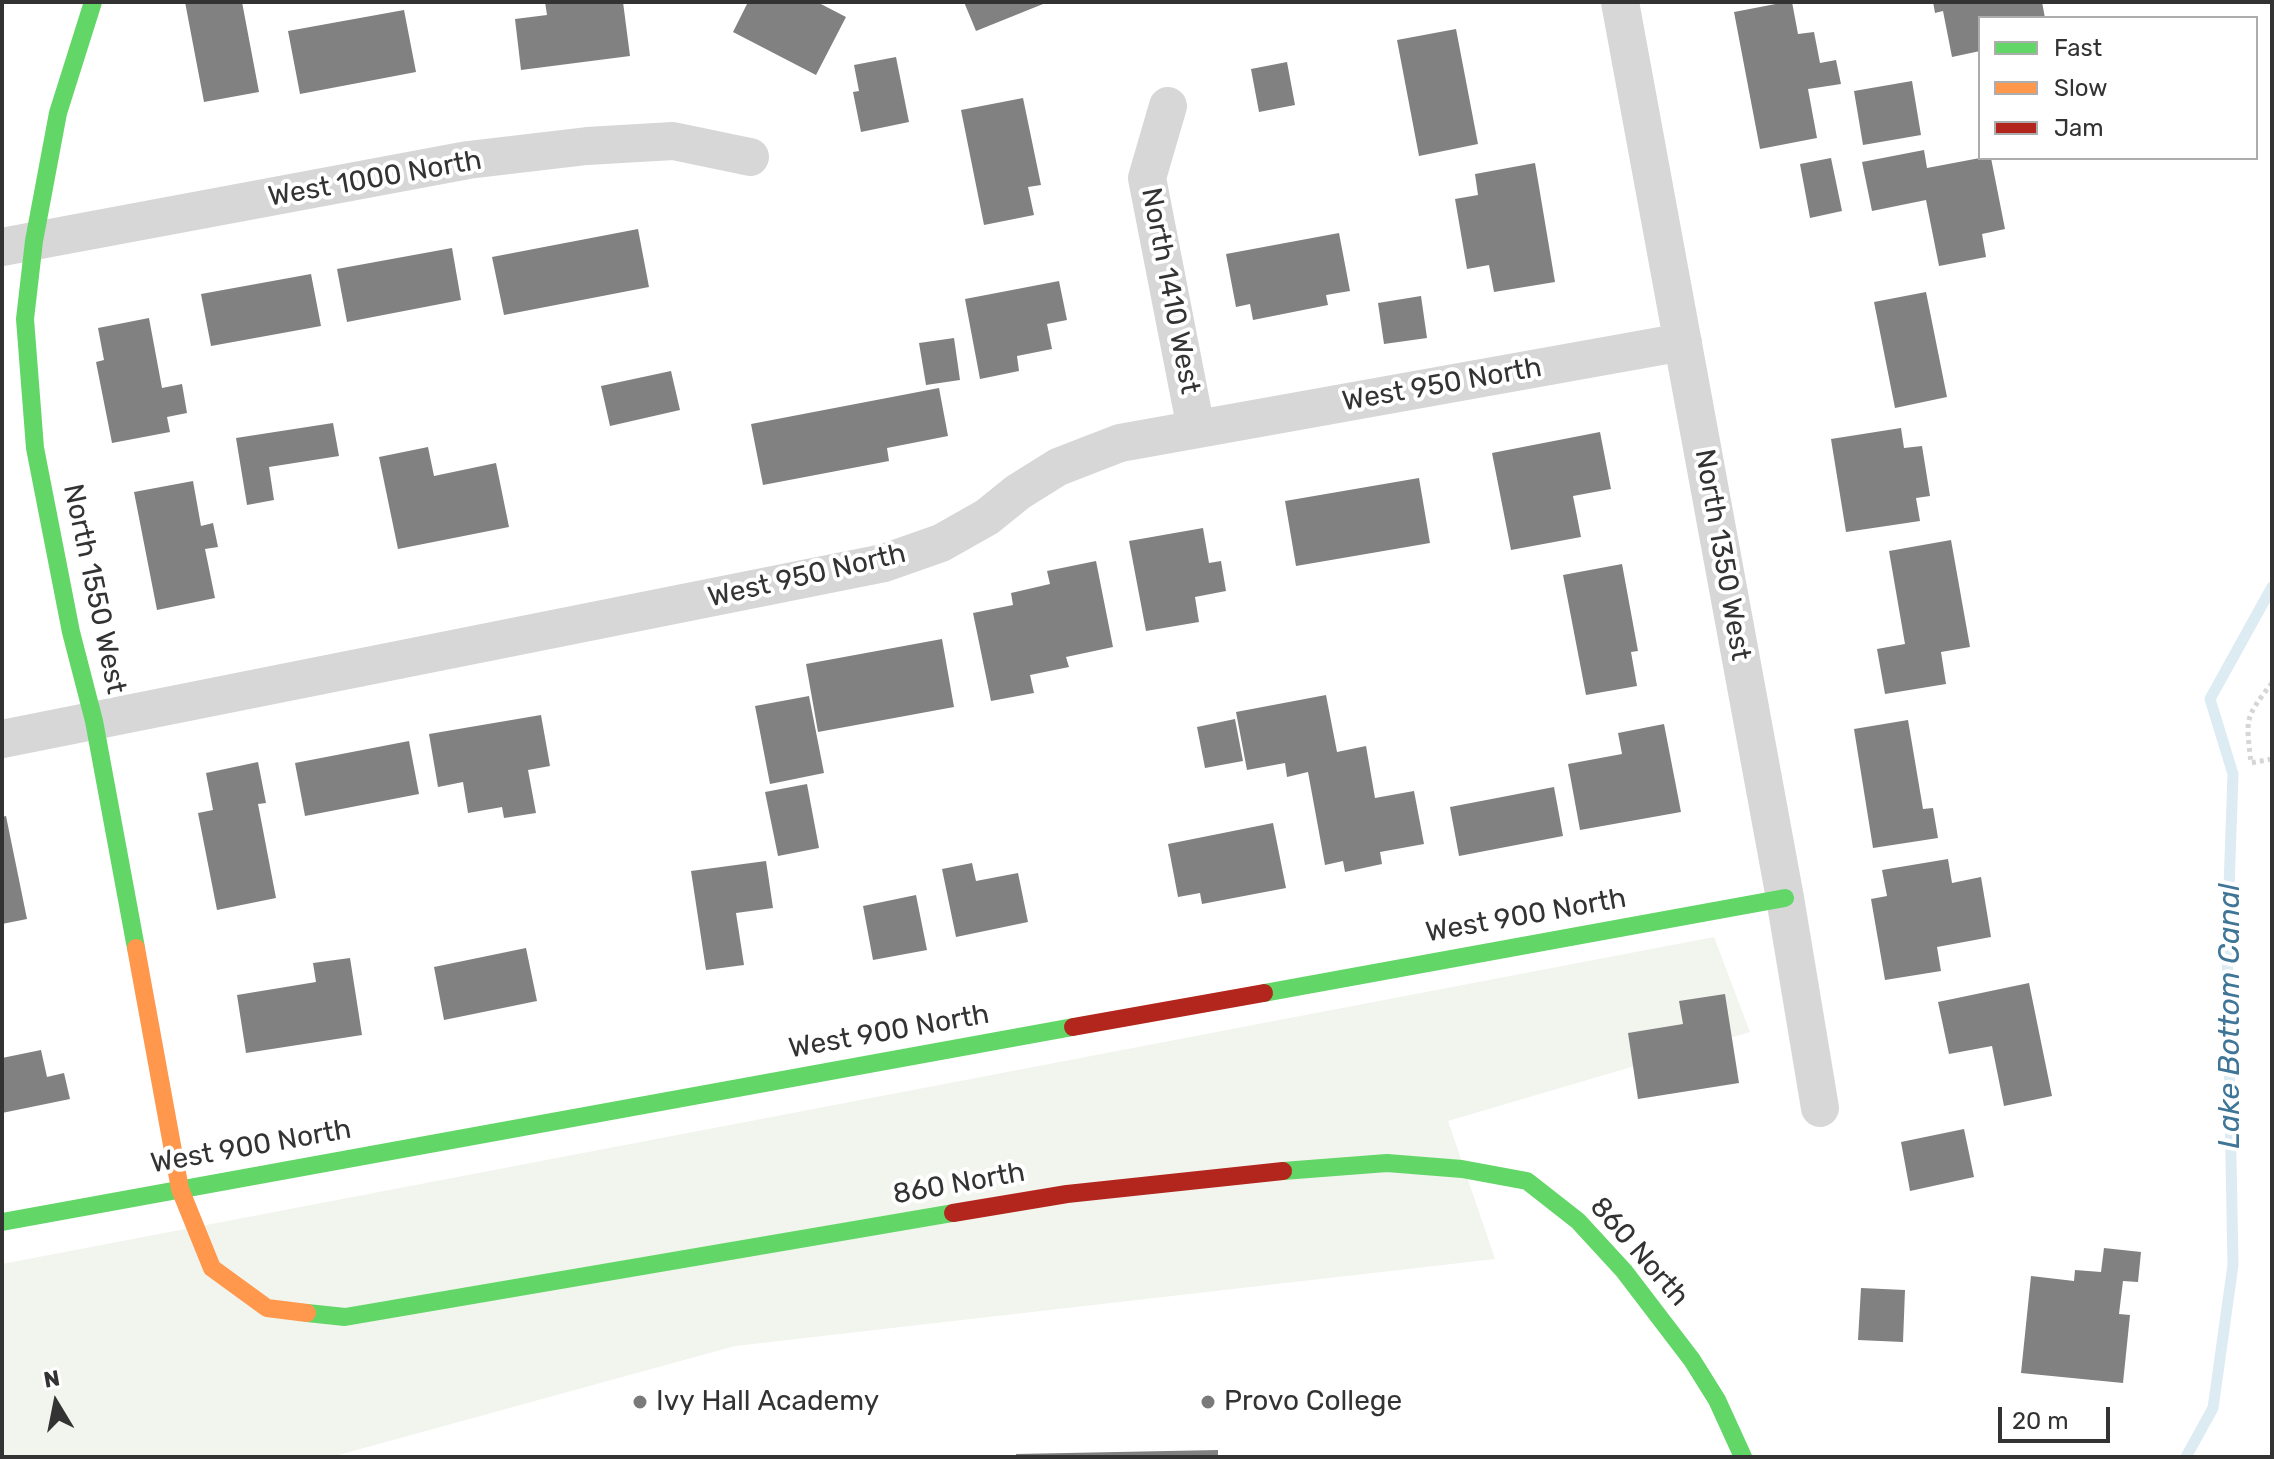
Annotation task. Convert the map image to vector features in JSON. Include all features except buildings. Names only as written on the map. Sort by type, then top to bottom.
[{"type":"street","name":"North 1550 West","points":[[93,2],[18,244],[35,448],[71,632],[94,721],[180,1189]]},
{"type":"street","name":"North 1350 West","points":[[1620,2],[1785,898],[1820,1108]]},
{"type":"street","name":"North 1410 West","points":[[1168,106],[1147,178],[1196,429]]},
{"type":"street","name":"West 1000 North","points":[[18,244],[468,160],[673,141],[750,157]]},
{"type":"street","name":"West 950 North","points":[[2,739],[884,563],[941,543],[987,517],[1018,492],[1058,467],[1120,443],[1683,342]]},
{"type":"street","name":"West 900 North","points":[[2,1222],[1785,898]]},
{"type":"street","name":"860 North","points":[[180,1189],[212,1268],[267,1308],[345,1317],[1067,1194],[1237,1174],[1387,1163],[1462,1169],[1527,1181],[1578,1221],[1633,1282],[1692,1360],[1717,1400],[1743,1457]]},
{"type":"path","points":[[2272,683],[2248,714],[2251,763],[2272,759]]},
{"type":"shaded area","points":[[1714,937],[1750,1032],[1448,1121],[1495,1259],[735,1346],[331,1457],[2,1457],[2,1264]]},
{"type":"waterway","name":"Lake Bottom Canal","points":[[2186,1457],[2213,1408],[2233,1265],[2227,944],[2233,774],[2210,699],[2272,587]]},
{"type":"traffic: fast","points":[[93,2],[58,113],[34,241],[25,319],[35,448],[71,632],[94,721],[136,948]]},
{"type":"traffic: fast","points":[[1264,993],[1785,898]]},
{"type":"traffic: fast","points":[[2,1222],[1073,1027]]},
{"type":"traffic: fast","points":[[1283,1171],[1387,1163],[1462,1169],[1527,1181],[1578,1221],[1624,1271],[1692,1360],[1717,1400],[1743,1457]]},
{"type":"traffic: fast","points":[[307,1313],[345,1317],[953,1213]]},
{"type":"traffic: slow","points":[[136,948],[180,1189],[212,1268],[267,1308],[307,1313]]},
{"type":"traffic: jam","points":[[1073,1027],[1264,993]]},
{"type":"traffic: jam","points":[[953,1213],[1067,1194],[1283,1171]]},
{"type":"place","name":"Ivy Hall Academy","points":[[640,1402]]},
{"type":"place","name":"Provo College","points":[[1208,1402]]}]
